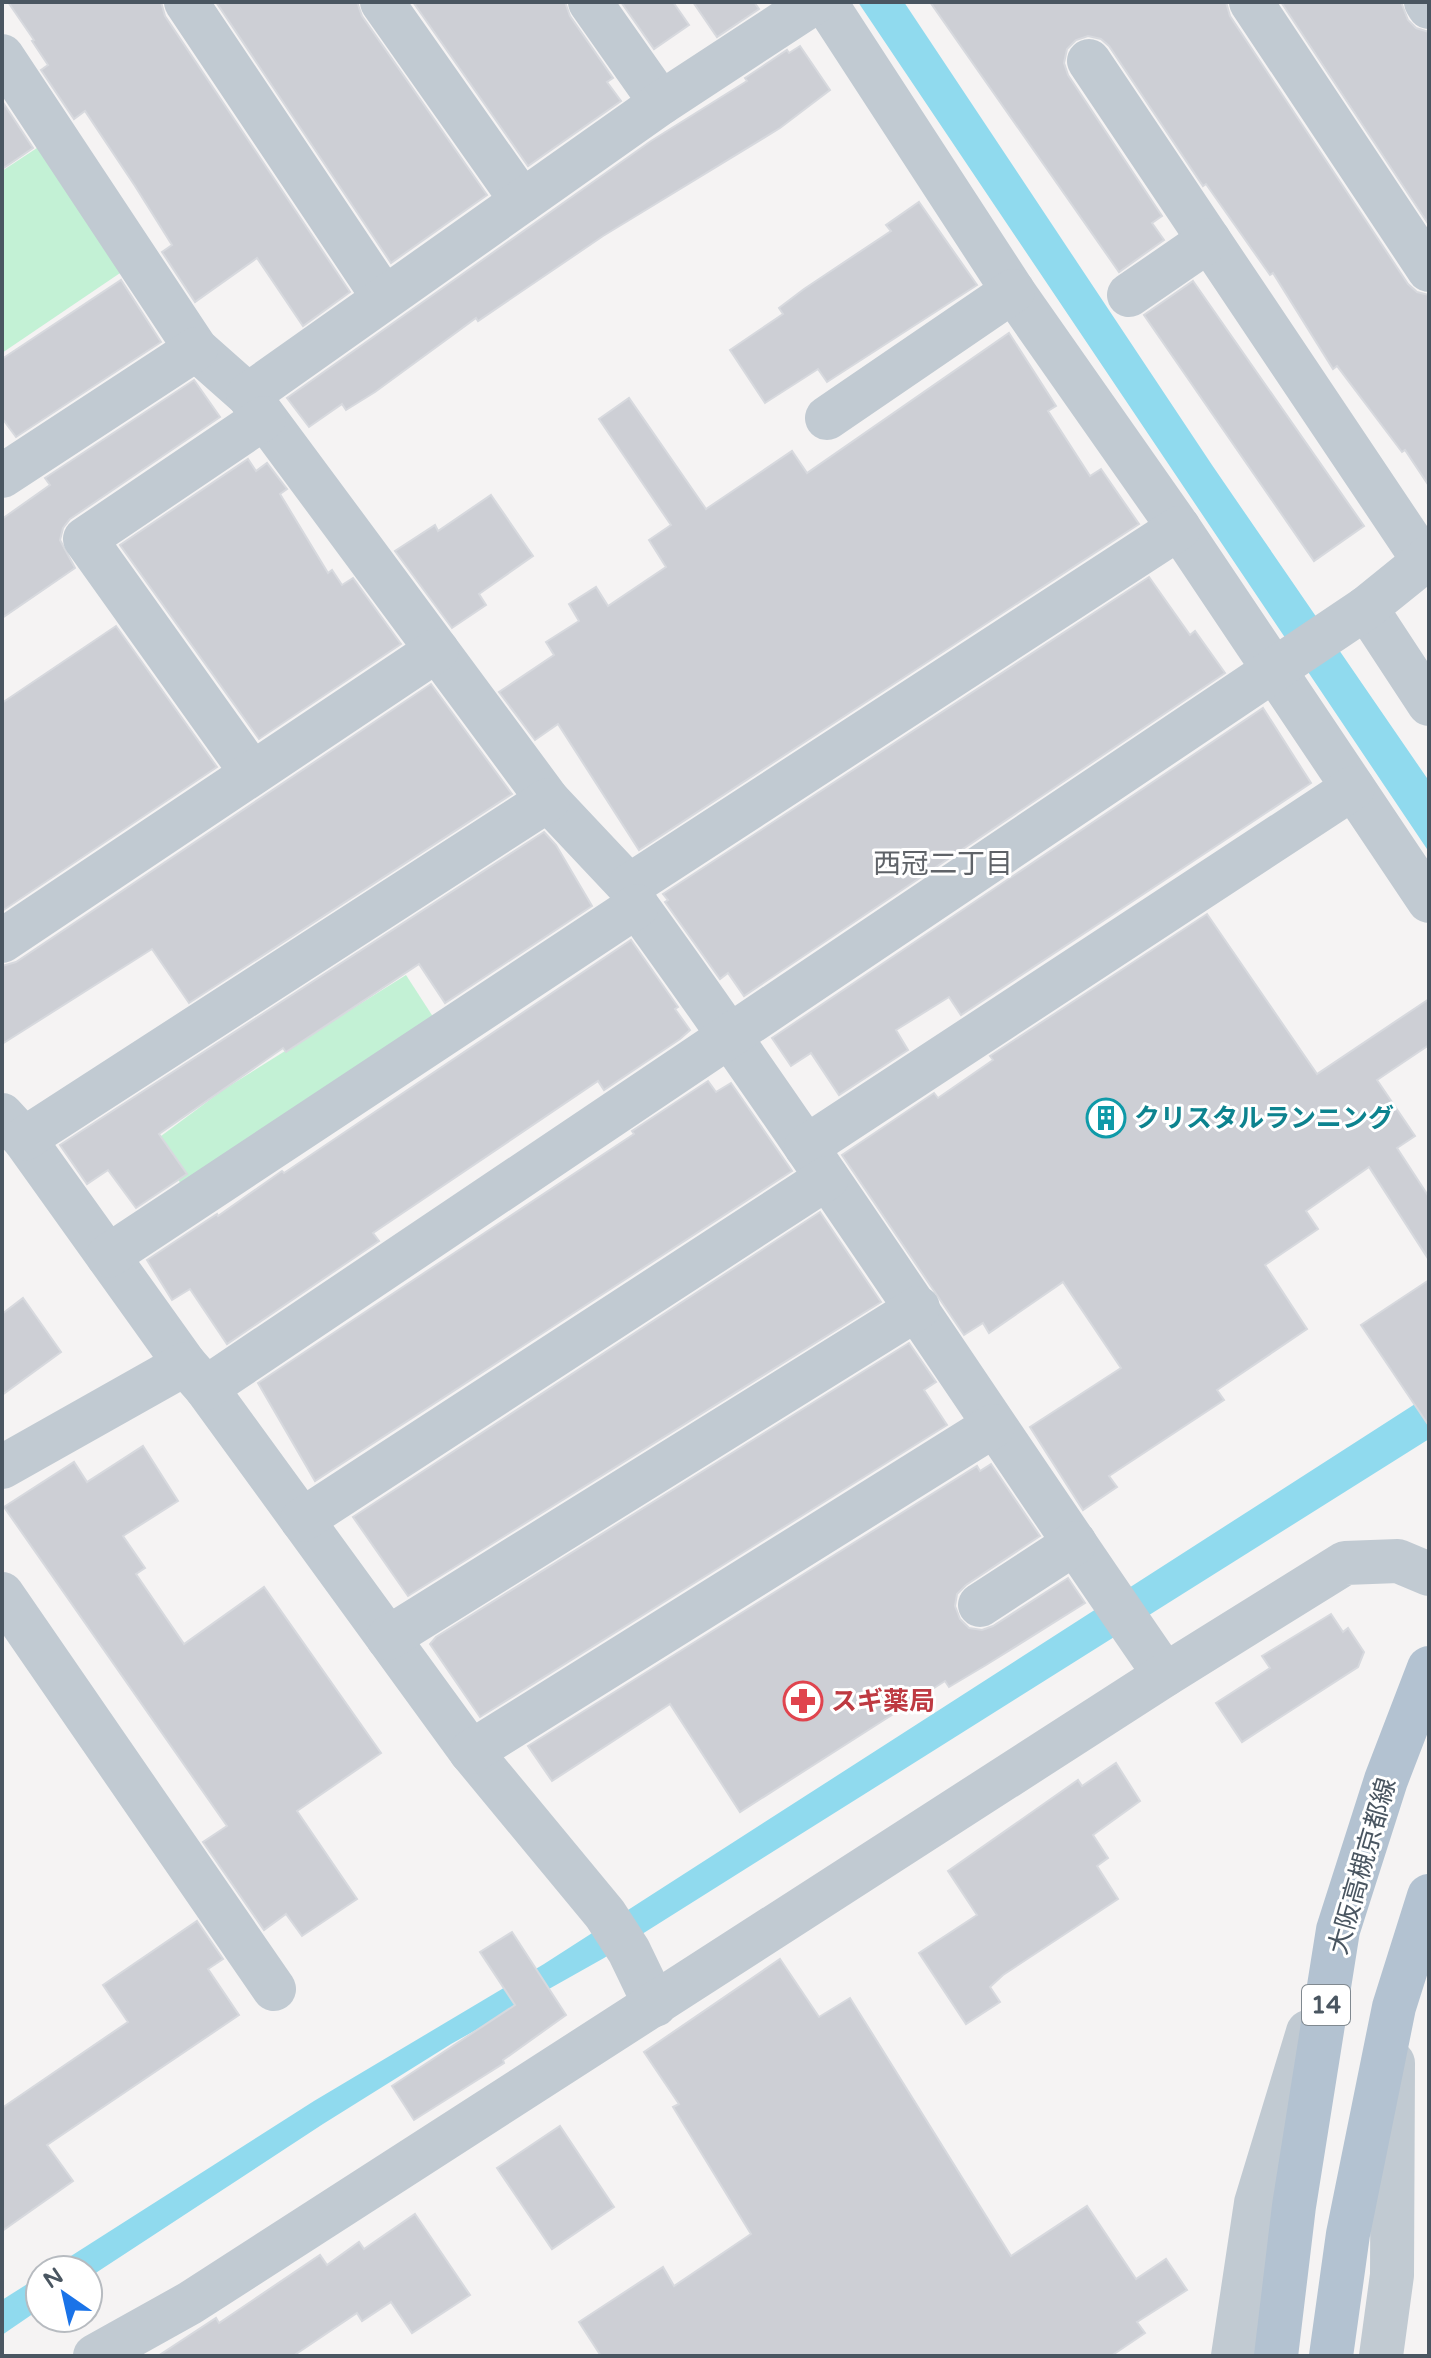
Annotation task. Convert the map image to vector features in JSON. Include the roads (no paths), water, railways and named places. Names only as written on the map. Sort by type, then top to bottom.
[{"type":"main road","name":"大阪高槻京都線","points":[[1276,2356],[1294,2206],[1338,1930],[1386,1780],[1429,1668]]},
{"type":"main road","points":[[1331,2356],[1348,2234],[1394,2007],[1429,1896]]},
{"type":"street","points":[[186,2],[384,298]]},
{"type":"street","points":[[382,2],[522,201]]},
{"type":"street","points":[[590,2],[661,103]]},
{"type":"street","points":[[1251,2],[1429,270]]},
{"type":"street","points":[[1426,2],[1429,7]]},
{"type":"street","points":[[252,773],[85,539],[256,406],[384,298],[661,103],[839,6],[1013,291],[1280,666],[1353,788],[1429,901]]},
{"type":"street","points":[[2,1467],[196,1376],[731,1036],[1356,615],[1426,559],[1089,61]]},
{"type":"street","points":[[5,67],[196,349],[256,406],[548,800],[633,896],[918,1308],[993,1426],[1165,1675]]},
{"type":"street","points":[[1129,295],[1209,240]]},
{"type":"street","points":[[827,418],[1013,291]]},
{"type":"street","points":[[2,476],[196,349]]},
{"type":"street","points":[[108,1256],[633,896],[1179,528]]},
{"type":"street","points":[[1356,615],[1429,704]]},
{"type":"street","points":[[2,941],[437,650]]},
{"type":"street","points":[[302,1520],[1353,788]]},
{"type":"street","points":[[548,800],[13,1127],[471,1752],[605,1914],[629,1951],[655,2005]]},
{"type":"street","points":[[388,1638],[918,1308]]},
{"type":"street","points":[[471,1752],[993,1426]]},
{"type":"street","points":[[980,1605],[1075,1543]]},
{"type":"street","points":[[95,2356],[190,2303],[1165,1675],[1345,1563],[1398,1561],[1429,1574]]},
{"type":"street","points":[[2,1594],[274,1989]]},
{"type":"street","points":[[1233,2356],[1256,2203],[1338,1930]]},
{"type":"street","points":[[1381,2356],[1392,2275],[1394,2007]]},
{"type":"water","points":[[858,2],[904,2],[1212,465],[1429,781],[1429,852]]},
{"type":"water","points":[[1429,1395],[1429,1439],[604,1958],[451,2044],[323,2124],[104,2268],[104,2254],[74,2254],[314,2101],[544,1964]]},
{"type":"water","points":[[24,2286],[24,2320],[2,2335],[2,2300]]},
{"type":"place","name":"クリスタルランニング","points":[[1106,1118]]},
{"type":"place","name":"スギ薬局","points":[[803,1701]]},
{"type":"district","name":"西冠二丁目","points":[[943,863]]}]
